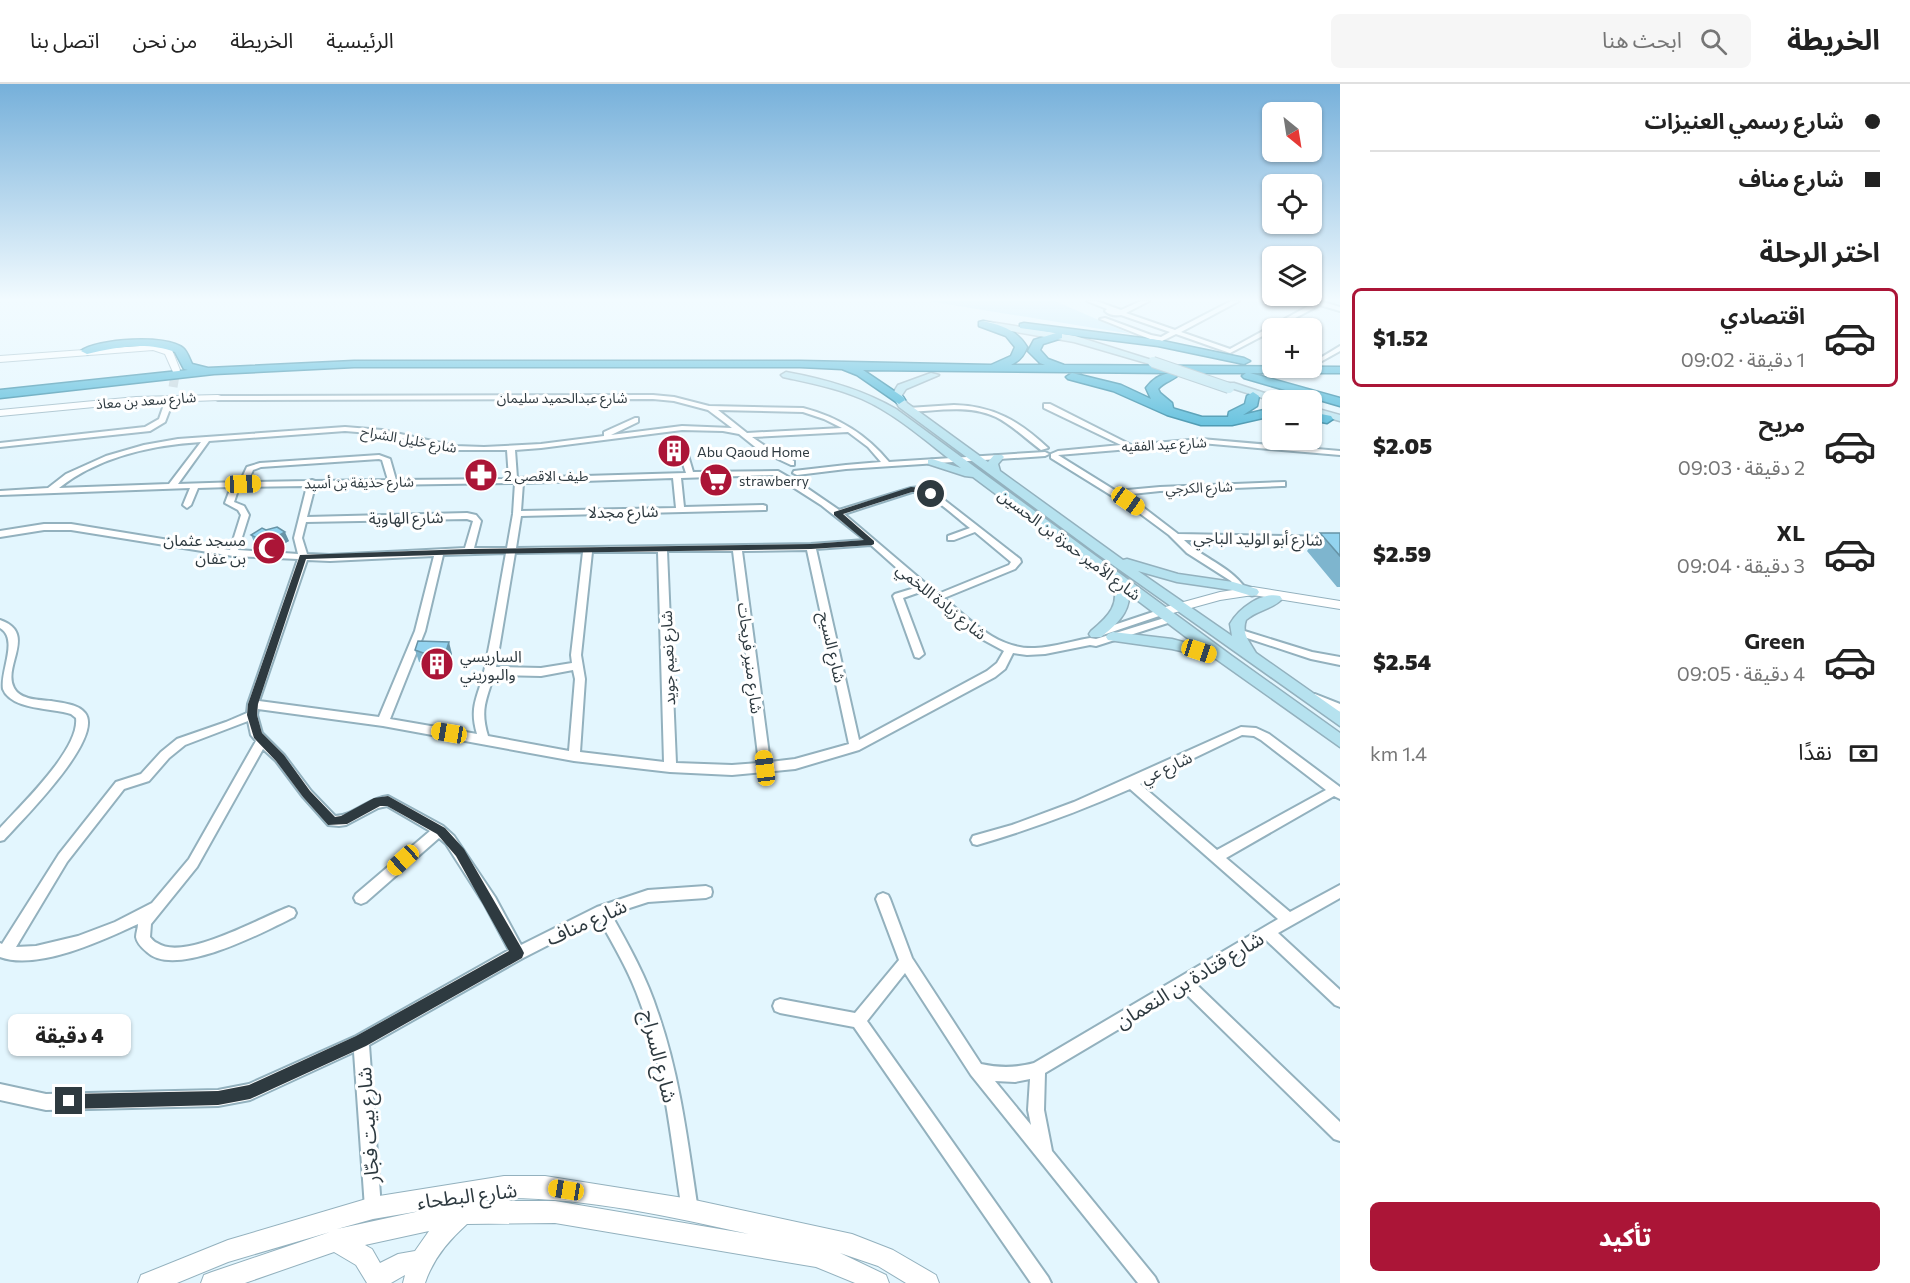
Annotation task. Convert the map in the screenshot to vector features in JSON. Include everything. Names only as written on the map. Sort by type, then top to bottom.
[{"type":"highway","points":[[135,378],[166,369],[169,365],[166,357]]},
{"type":"highway","points":[[183,357],[190,368],[214,371]]},
{"type":"highway","points":[[988,369],[1012,361],[1016,357]]},
{"type":"highway","points":[[1039,357],[1044,362],[1067,372],[1107,385],[1171,412],[1201,421],[1232,421],[1262,414]]},
{"type":"highway","points":[[1195,357],[1202,362],[1202,369]]},
{"type":"highway","points":[[1224,357],[1262,365]]},
{"type":"highway","points":[[0,394],[214,371],[377,364],[822,364],[1171,376],[1340,376]]},
{"type":"highway","points":[[822,364],[864,375],[899,400]]},
{"type":"highway","points":[[0,403],[28,398],[207,380],[290,375],[934,375],[1262,369]]},
{"type":"highway","points":[[1322,370],[1340,370]]},
{"type":"highway","points":[[1171,376],[1156,383],[1152,388],[1154,395],[1165,404],[1186,413],[1213,417],[1236,414],[1251,406],[1253,396]]},
{"type":"highway","points":[[1248,376],[1340,402]]},
{"type":"main road","points":[[1142,357],[1262,395]]},
{"type":"main road","points":[[1146,357],[1156,361]]},
{"type":"main road","name":"شارع الأمير حمزة بن الحسين","points":[[786,375],[829,383],[860,394],[886,407],[934,442],[964,457]]},
{"type":"main road","points":[[899,400],[898,392],[902,387],[934,375]]},
{"type":"main road","points":[[1230,386],[1262,399]]},
{"type":"main road","points":[[860,394],[867,390],[876,390],[899,400]]},
{"type":"main road","name":"شارع الأمير حمزة بن الحسين","points":[[899,400],[964,457],[1118,580],[1340,741]]},
{"type":"main road","points":[[934,442],[935,451],[929,460],[989,476],[992,464],[1005,455]]},
{"type":"main road","name":"شارع الأمير حمزة بن الحسين","points":[[989,476],[1100,550],[1340,720]]},
{"type":"main road","points":[[1100,550],[1163,575],[1246,590]]},
{"type":"main road","points":[[1093,638],[1122,607],[1123,591],[1118,580]]},
{"type":"main road","points":[[1254,660],[1246,650],[1238,632],[1239,618],[1245,611],[1275,597]]},
{"type":"main road","points":[[1113,637],[1172,644],[1227,660]]},
{"type":"street","points":[[171,357],[176,370]]},
{"type":"street","points":[[0,445],[147,429],[162,420],[173,394]]},
{"type":"street","name":"شارع سعد بن معاذ","points":[[80,405],[156,398],[173,394]]},
{"type":"street","name":"شارع سعد بن معاذ","points":[[0,414],[173,394],[218,398]]},
{"type":"street","name":"شارع عبدالحميد سليمان","points":[[218,398],[654,397],[674,399],[709,408],[803,410],[824,416],[848,430],[886,463]]},
{"type":"street","points":[[1047,406],[1128,446]]},
{"type":"street","points":[[709,408],[762,448],[795,469]]},
{"type":"street","points":[[908,410],[966,408],[987,411],[1000,417],[1044,450]]},
{"type":"street","points":[[598,438],[635,420]]},
{"type":"street","name":"شارع خليل الشراح","points":[[51,490],[69,476],[124,452],[162,443],[353,429],[382,432],[455,448],[511,449],[688,428],[742,433],[848,430]]},
{"type":"street","points":[[171,487],[206,440]]},
{"type":"street","name":"شارع عيد الفقيه","points":[[1056,453],[1201,441],[1340,453]]},
{"type":"street","points":[[762,448],[774,470],[787,476],[795,469]]},
{"type":"street","points":[[484,740],[478,720],[482,692],[490,671],[517,514],[516,481],[511,449]]},
{"type":"street","points":[[774,470],[783,462],[795,469],[1005,455],[1044,450],[1056,453]]},
{"type":"street","name":"شارع أبو الوليد الباجي","points":[[1056,453],[1116,493],[1176,537],[1196,555],[1234,579],[1246,590]]},
{"type":"street","points":[[684,454],[690,474]]},
{"type":"street","points":[[233,553],[245,515],[244,511],[229,504],[250,469],[260,465],[379,457],[386,459],[392,481]]},
{"type":"street","name":"شارع زيادة اللخمي","points":[[795,469],[815,495]]},
{"type":"street","name":"شارع حذيفة بن أسيد","points":[[0,493],[312,482],[516,481],[774,470]]},
{"type":"street","name":"شارع زيادة اللخمي","points":[[774,470],[815,495],[936,598],[991,641],[1010,650],[1030,652],[1093,638],[1166,616]]},
{"type":"street","points":[[677,474],[680,510]]},
{"type":"street","points":[[312,482],[298,538],[303,557],[253,710],[255,729],[262,741],[280,758],[307,794],[332,821],[343,821],[378,802],[388,801],[439,830],[460,852],[518,953]]},
{"type":"street","name":"شارع الكرجي","points":[[1116,493],[1282,484]]},
{"type":"street","points":[[187,505],[195,486]]},
{"type":"street","points":[[837,513],[921,489],[931,494],[1015,559],[1015,565],[936,598]]},
{"type":"street","name":"شارع مجدلا","points":[[517,514],[763,508]]},
{"type":"street","name":"شارع الهاوية","points":[[302,520],[473,517],[477,521],[469,551]]},
{"type":"street","points":[[0,534],[44,527],[81,528],[233,553],[303,557],[469,551],[811,547],[872,542]]},
{"type":"street","points":[[951,538],[976,529]]},
{"type":"street","name":"شارع أبو الوليد الباجي","points":[[1176,537],[1340,540]]},
{"type":"street","name":"شارع السيح","points":[[811,547],[855,747]]},
{"type":"street","name":"شارع منير فريحات","points":[[737,548],[765,768]]},
{"type":"street","name":"شارع نعيم جويد","points":[[662,549],[670,767]]},
{"type":"street","points":[[574,756],[580,679],[576,666],[588,551]]},
{"type":"street","points":[[383,722],[391,697],[420,631],[439,553]]},
{"type":"street","points":[[919,654],[898,596],[924,588]]},
{"type":"street","points":[[1166,616],[1217,596],[1246,590],[1270,593],[1275,597]]},
{"type":"street","points":[[1185,610],[1275,597],[1340,605]]},
{"type":"street","name":"شارع زيادة اللخمي","points":[[1093,638],[1096,643],[1166,616]]},
{"type":"street","points":[[0,624],[8,627],[12,634],[12,644],[6,665],[6,685],[10,693],[24,701],[75,710],[82,716],[84,724],[56,773],[0,836]]},
{"type":"street","points":[[1238,632],[1311,655],[1340,661]]},
{"type":"street","points":[[158,906],[84,940],[37,953],[3,951],[63,858],[120,785],[145,778],[169,750],[181,742],[230,725],[253,710],[383,722],[574,756],[670,767],[711,770],[765,768],[795,765],[855,747],[991,674],[1001,666],[1010,650]]},
{"type":"street","points":[[490,671],[541,672],[576,666]]},
{"type":"street","points":[[1299,690],[1340,708]]},
{"type":"street","name":"شارع عي","points":[[977,840],[1049,818],[1131,783],[1241,731],[1249,731],[1265,737],[1338,792]]},
{"type":"street","points":[[262,741],[193,863],[145,922],[142,939],[154,951],[172,954],[205,950],[290,913]]},
{"type":"street","points":[[1131,783],[1218,856],[1289,920]]},
{"type":"street","points":[[1218,856],[1338,792]]},
{"type":"street","points":[[361,898],[439,830]]},
{"type":"street","name":"شارع قتادة بن النعمان","points":[[976,1070],[1002,1076],[1038,1069],[1340,891]]},
{"type":"street","name":"شارع مناف","points":[[0,1092],[46,1102],[236,1096],[264,1086],[361,1041],[518,953],[602,911],[648,896],[706,892]]},
{"type":"street","points":[[883,899],[906,962],[976,1070],[1149,1283]]},
{"type":"street","name":"شارع السراج","points":[[602,911],[629,960],[654,1022],[676,1125],[690,1210]]},
{"type":"street","points":[[1268,932],[1340,1000]]},
{"type":"street","points":[[858,1021],[906,962]]},
{"type":"street","points":[[1185,983],[1340,1133]]},
{"type":"street","points":[[780,1006],[858,1021],[1042,1283]]},
{"type":"street","name":"شارع بيت فجّار","points":[[361,1041],[373,1208]]},
{"type":"street","points":[[1038,1069],[1036,1110],[1045,1157]]},
{"type":"street","name":"شارع البطحاء","points":[[149,1283],[228,1251],[373,1208],[504,1187],[545,1187],[690,1210],[852,1245],[885,1258],[928,1283]]},
{"type":"street","name":"شارع البطحاء","points":[[212,1283],[335,1240],[461,1213],[510,1211],[566,1214],[816,1256],[852,1269],[878,1283]]},
{"type":"street","points":[[335,1240],[364,1257],[379,1281],[400,1264],[411,1262],[418,1273],[440,1233],[461,1213]]},
{"type":"building","points":[[277,527],[285,532],[269,541],[251,535],[262,528],[266,530]]},
{"type":"building","points":[[1320,533],[1340,533],[1340,556]]},
{"type":"building","points":[[418,641],[449,642],[443,661],[424,661],[426,654],[415,650]]},
{"type":"tunnel","points":[[173,387],[176,370]]},
{"type":"place","name":"Abu Qaoud Home","points":[[674,451]]},
{"type":"place","name":"طيف الاقصى 2","points":[[481,475]]},
{"type":"place","name":"strawberry","points":[[716,480]]},
{"type":"place","name":"مسجد عثمان بن عفان","points":[[269,548]]},
{"type":"place","name":"الساريسي والبوريني","points":[[437,664]]},
{"type":"route","points":[[69,1101],[218,1098],[250,1092],[361,1041],[518,953],[460,852],[441,831],[388,801],[378,802],[343,821],[332,821],[307,794],[280,758],[257,735],[252,715],[253,704],[303,557],[330,558],[469,551],[811,547],[872,542],[837,513],[911,490],[921,489],[931,494]]}]
